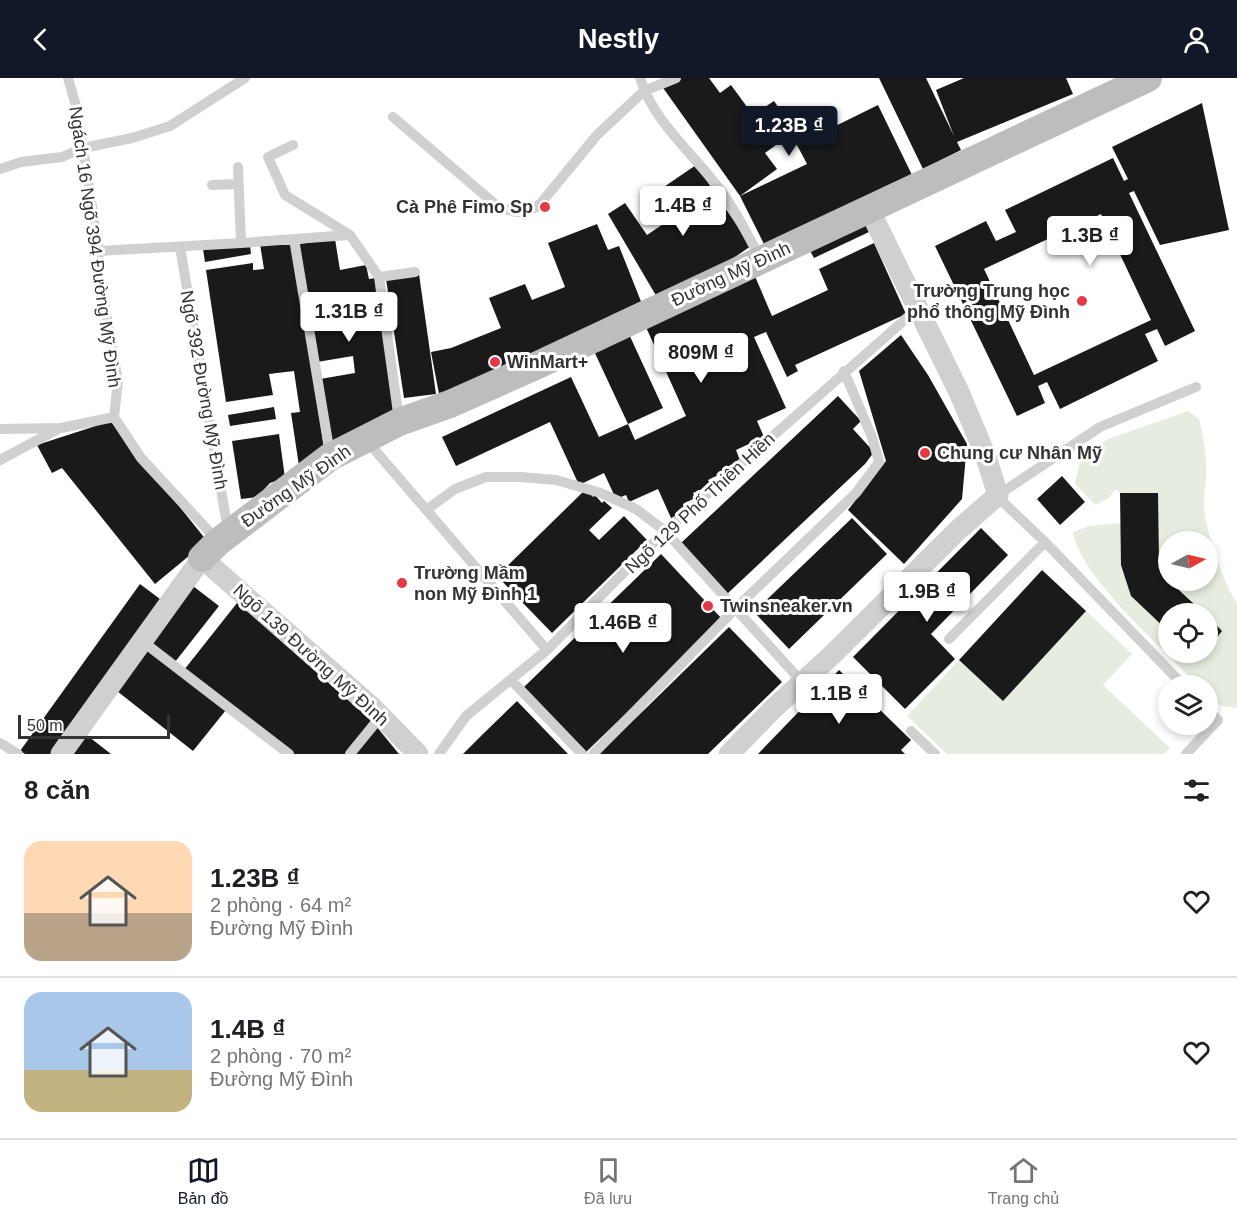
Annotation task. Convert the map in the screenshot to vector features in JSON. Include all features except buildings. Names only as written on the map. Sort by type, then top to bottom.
[{"type":"street","name":"Đường Mỹ Đình","points":[[216,545],[330,457],[365,439],[399,422],[470,395],[1148,78]]},
{"type":"street","points":[[729,754],[958,530],[998,495],[985,454],[959,392],[869,209]]},
{"type":"street","points":[[61,754],[142,641],[216,545]]},
{"type":"street","name":"Ngõ 139 Đường Mỹ Đình","points":[[216,545],[418,754]]},
{"type":"lane","name":"Ngách 16 Ngõ 394 Đường Mỹ Đình","points":[[68,78],[76,106],[83,148],[99,251],[100,279],[118,381],[114,417]]},
{"type":"lane","points":[[0,169],[21,162],[62,157],[83,148],[132,138],[170,126],[245,78]]},
{"type":"lane","points":[[640,78],[654,109],[722,191],[762,259]]},
{"type":"lane","points":[[393,117],[495,204],[511,213],[522,213],[534,210],[541,203],[597,135],[644,90],[676,78]]},
{"type":"lane","points":[[293,145],[268,157],[285,195],[350,235],[379,277],[399,422]]},
{"type":"lane","points":[[238,167],[240,243]]},
{"type":"lane","points":[[212,185],[238,184]]},
{"type":"lane","points":[[99,251],[350,235]]},
{"type":"lane","points":[[294,239],[330,457]]},
{"type":"lane","name":"Ngõ 392 Đường Mỹ Đình","points":[[180,247],[216,545]]},
{"type":"lane","points":[[379,277],[415,272]]},
{"type":"lane","name":"Ngõ 129 Phố Thiên Hiền","points":[[439,754],[466,716],[548,650],[665,531],[917,309]]},
{"type":"lane","points":[[593,754],[736,608],[856,493],[879,462],[872,436],[844,371]]},
{"type":"lane","points":[[1173,675],[998,495],[1100,427],[1196,387]]},
{"type":"lane","points":[[0,429],[61,428],[114,417],[141,458],[216,545]]},
{"type":"lane","points":[[0,460],[61,428]]},
{"type":"lane","points":[[365,439],[548,650]]},
{"type":"lane","points":[[426,510],[455,489],[486,477],[556,480],[601,493],[636,509],[665,531],[802,682]]},
{"type":"lane","points":[[949,639],[1045,542]]},
{"type":"lane","points":[[142,641],[289,754]]},
{"type":"lane","points":[[511,680],[582,754]]},
{"type":"lane","points":[[350,754],[381,716]]},
{"type":"lane","points":[[911,731],[935,754]]},
{"type":"lane","points":[[1186,754],[1204,735]]},
{"type":"lane","points":[[0,743],[18,754]]},
{"type":"shaded area","points":[[1188,411],[1199,419],[1206,456],[1204,504],[1208,531],[1159,531],[1158,493],[1120,493],[1115,489],[1109,498],[1095,505],[1075,484],[1081,456],[1108,439]]},
{"type":"shaded area","points":[[1121,523],[1131,596],[1158,622],[1158,645],[1091,571],[1079,551],[1073,532],[1089,526]]},
{"type":"shaded area","points":[[1218,562],[1237,603],[1237,708],[1218,704],[1218,675],[1187,675],[1176,663],[1218,663],[1218,635],[1222,630],[1218,626],[1218,603],[1194,603],[1181,591],[1218,591]]},
{"type":"shaded area","points":[[1086,611],[1132,654],[1103,685],[1170,748],[1164,754],[947,754],[907,716],[959,660],[1003,701]]},
{"type":"place","name":"Cà Phê Fimo Sp","points":[[545,207]]},
{"type":"place","name":"Trường Trung học phổ thông Mỹ Đình","points":[[1082,301]]},
{"type":"place","name":"WinMart+","points":[[495,362]]},
{"type":"place","name":"Chung cư Nhân Mỹ","points":[[925,453]]},
{"type":"place","name":"Trường Mầm non Mỹ Đình 1","points":[[402,583]]},
{"type":"place","name":"Twinsneaker.vn","points":[[708,606]]}]
